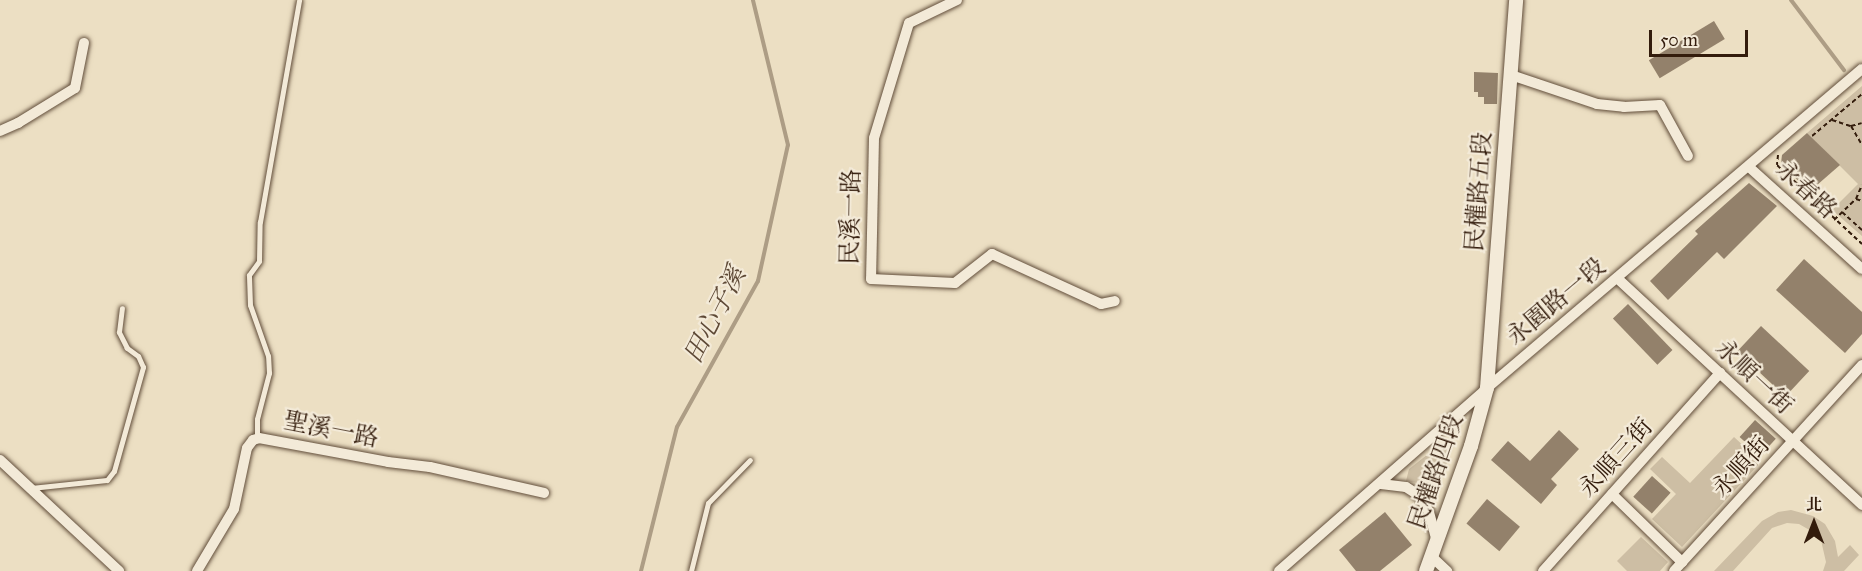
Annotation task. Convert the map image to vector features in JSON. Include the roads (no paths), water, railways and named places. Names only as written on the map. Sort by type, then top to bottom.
[{"type":"street","name":"民溪一路","points":[[957,0],[909,23],[874,138],[871,279],[955,283],[992,254],[1101,304],[1114,301]]},
{"type":"street","name":"民權路五段","points":[[1487,388],[1516,0]]},
{"type":"street","points":[[0,130],[18,123],[75,88],[84,44]]},
{"type":"street","name":"永園路一段","points":[[1280,571],[1487,388],[1862,69]]},
{"type":"street","points":[[1510,75],[1597,104],[1624,107],[1660,105],[1688,156]]},
{"type":"street","name":"永春路","points":[[1749,167],[1862,268]]},
{"type":"street","name":"永順一街","points":[[1617,278],[1862,505]]},
{"type":"street","name":"永順街","points":[[1674,571],[1862,365]]},
{"type":"street","name":"永順三街","points":[[1543,571],[1720,373]]},
{"type":"street","name":"民權路四段","points":[[1426,571],[1472,446],[1487,388]]},
{"type":"street","name":"聖溪一路","points":[[197,571],[234,509],[247,448],[257,438],[388,462],[406,463],[544,493]]},
{"type":"street","points":[[0,460],[119,571]]},
{"type":"street","points":[[1381,484],[1406,487],[1420,496],[1429,512],[1437,542]]},
{"type":"street","points":[[1612,494],[1682,562]]},
{"type":"street","points":[[1431,557],[1447,571]]},
{"type":"lane","points":[[257,438],[261,402],[269,374],[268,356],[250,305],[249,275],[259,261],[260,222],[299,0]]},
{"type":"lane","points":[[31,488],[107,480],[114,471],[125,425],[139,392],[143,367],[138,356],[127,348],[119,332],[122,308]]},
{"type":"lane","points":[[691,571],[708,503],[750,460]]},
{"type":"waterway","name":"田心子溪","points":[[641,571],[677,427],[758,281],[788,145],[753,0]]},
{"type":"waterway","points":[[1791,0],[1844,70]]}]
